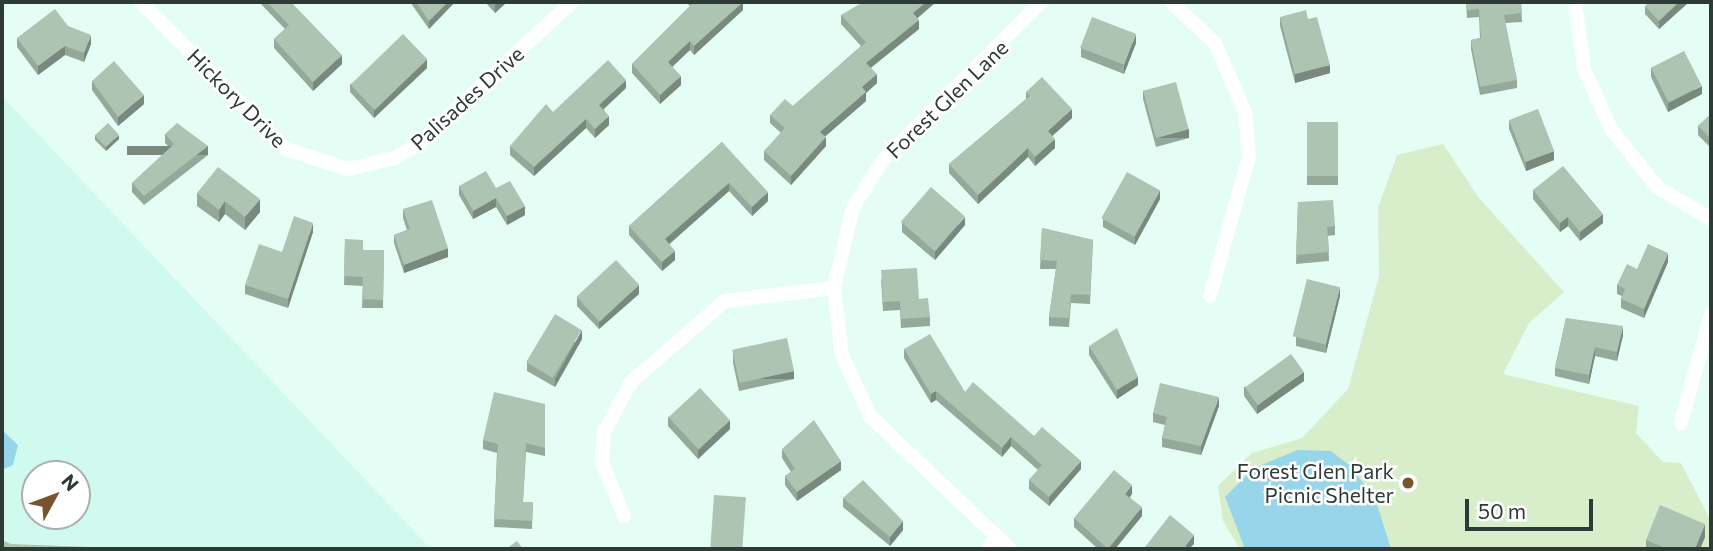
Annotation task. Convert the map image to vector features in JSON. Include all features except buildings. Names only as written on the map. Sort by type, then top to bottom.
[{"type":"street","name":"Hickory Drive","points":[[141,2],[275,140],[303,158],[348,169]]},
{"type":"street","name":"Palisades Drive","points":[[348,169],[394,158],[417,145],[572,2]]},
{"type":"street","name":"Forest Glen Lane","points":[[1010,549],[870,416],[842,355],[834,288],[853,207],[883,160],[1041,2]]},
{"type":"street","points":[[1171,2],[1215,43],[1245,112],[1248,156],[1210,296]]},
{"type":"street","points":[[1575,2],[1584,69],[1611,129],[1657,187],[1711,219]]},
{"type":"street","points":[[624,516],[602,463],[604,432],[631,382],[725,301],[834,288]]},
{"type":"street","points":[[1681,423],[1711,314]]},
{"type":"street","points":[[987,549],[997,538]]},
{"type":"shaded area","points":[[2,96],[431,549],[2,549]]},
{"type":"shaded area","points":[[1443,144],[1479,198],[1564,292],[1529,323],[1503,374],[1639,406],[1636,433],[1663,462],[1681,463],[1711,521],[1711,549],[1240,549],[1223,521],[1218,486],[1252,453],[1302,438],[1348,389],[1379,276],[1378,208],[1397,155]]},
{"type":"water","points":[[2,430],[18,445],[13,465],[2,470]]},
{"type":"water","points":[[1298,450],[1331,451],[1349,465],[1375,498],[1391,549],[1245,549],[1225,497],[1254,468]]},
{"type":"place","name":"Forest Glen Park Picnic Shelter","points":[[1408,483]]}]
